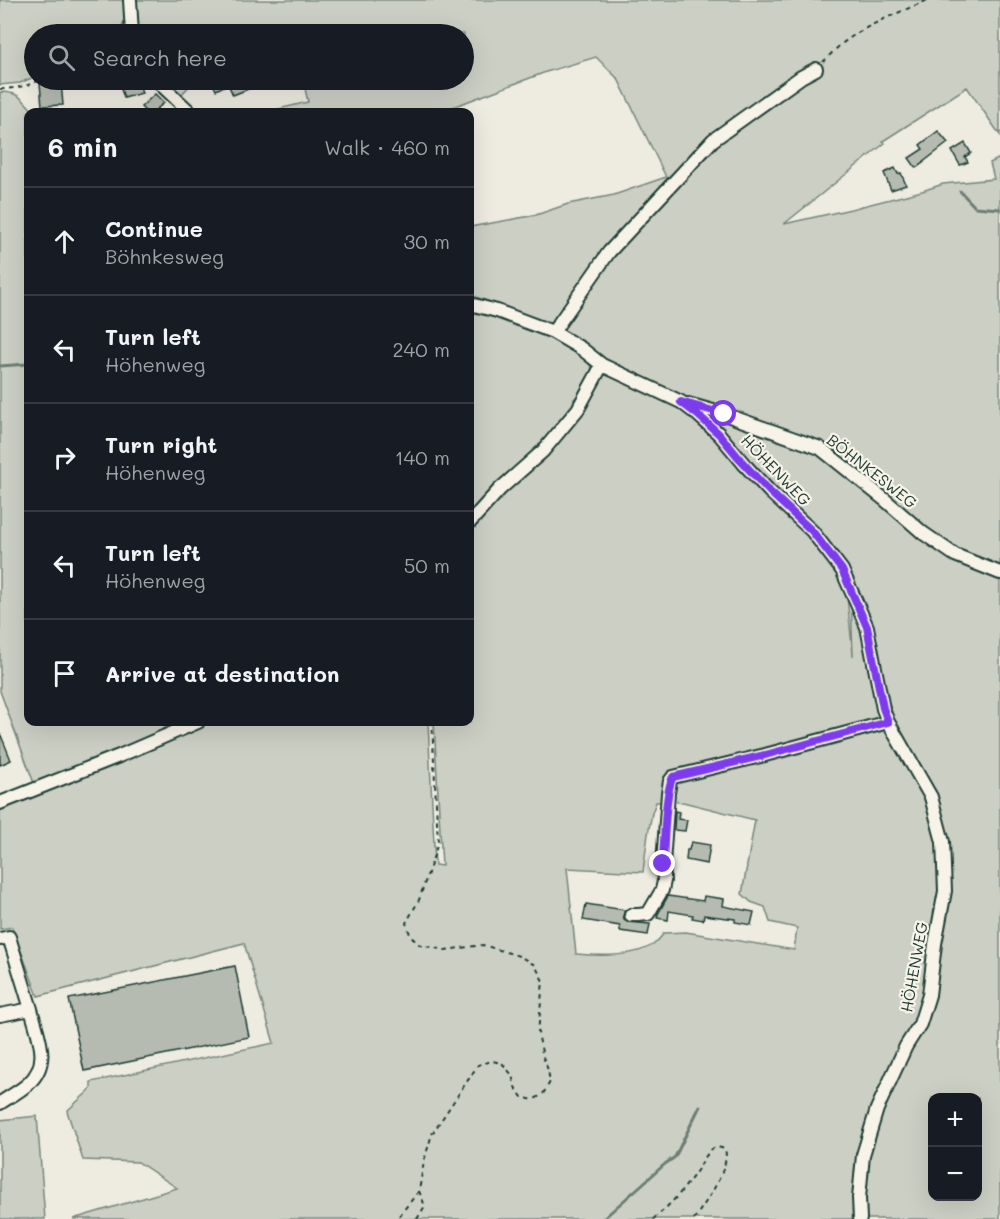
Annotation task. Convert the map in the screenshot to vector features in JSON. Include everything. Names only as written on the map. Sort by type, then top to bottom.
[{"type":"street","points":[[130,0],[131,24]]},
{"type":"street","points":[[553,332],[609,252],[713,140],[801,77],[816,69]]},
{"type":"street","points":[[167,90],[186,108]]},
{"type":"street","name":"HÖHENWEG","points":[[474,305],[553,332],[602,365],[681,402],[698,415],[719,434],[770,492],[812,531],[842,570],[867,627],[883,708],[888,722],[931,797],[943,842],[945,891],[935,944],[929,995],[920,1024],[906,1046],[877,1109],[863,1155],[859,1198],[860,1219]]},
{"type":"street","points":[[474,518],[500,489],[543,451],[578,409],[602,365]]},
{"type":"street","name":"BÖHNKESWEG","points":[[681,402],[724,414],[820,448],[924,533],[955,555],[1000,573]]},
{"type":"street","points":[[631,915],[648,914],[662,890],[668,793],[673,777],[888,722]]},
{"type":"street","points":[[0,803],[189,726]]},
{"type":"street","points":[[0,939],[9,937],[43,1055],[40,1070],[28,1084],[0,1102]]},
{"type":"street","points":[[0,1016],[31,1009]]},
{"type":"path","points":[[816,69],[846,41],[888,17],[928,0]]},
{"type":"path","points":[[0,89],[24,85]]},
{"type":"path","points":[[417,1219],[425,1206],[419,1191],[423,1161],[432,1134],[478,1065],[492,1061],[502,1063],[512,1075],[515,1087],[522,1097],[533,1100],[543,1094],[549,1082],[538,1033],[543,981],[535,965],[519,956],[483,945],[445,950],[420,945],[411,937],[406,923],[419,900],[438,843],[432,726]]},
{"type":"path","points":[[653,1219],[681,1190],[711,1150],[717,1147],[725,1149],[728,1156],[718,1182],[694,1219]]},
{"type":"path","points":[[399,1216],[419,1191]]},
{"type":"shaded area","points":[[0,0],[127,0],[124,24],[24,24],[24,81],[0,85]]},
{"type":"shaded area","points":[[134,0],[1000,0],[1000,135],[967,87],[883,141],[885,143],[784,224],[943,184],[994,179],[990,163],[1000,158],[1000,1219],[73,1219],[177,1188],[138,1162],[83,1160],[67,1111],[91,1089],[91,1082],[274,1043],[244,943],[38,996],[12,927],[0,929],[0,806],[195,726],[428,726],[435,865],[442,866],[434,726],[474,726],[474,524],[600,376],[607,373],[678,405],[694,417],[809,533],[846,586],[853,656],[850,575],[705,415],[561,333],[556,318],[550,325],[474,296],[474,226],[536,215],[568,204],[614,195],[666,177],[618,79],[596,57],[546,72],[450,108],[283,108],[308,102],[305,90],[474,90],[474,24],[135,24]],"holes":[[[669,775],[671,801],[755,820],[742,894],[751,902],[765,907],[770,922],[797,928],[794,950],[686,932],[664,933],[654,944],[637,951],[605,955],[576,954],[567,868],[643,872],[652,813],[656,802],[666,802]]]},
{"type":"shaded area","points":[[175,90],[186,90],[181,95]]},
{"type":"shaded area","points":[[0,92],[7,92],[16,95],[30,108],[24,108],[24,726],[178,726],[35,786],[0,691]]},
{"type":"shaded area","points":[[474,311],[548,337],[577,354],[592,368],[589,380],[574,399],[572,408],[544,446],[474,515]]},
{"type":"shaded area","points":[[37,1116],[45,1219],[0,1219],[0,1120]]},
{"type":"building","points":[[41,90],[62,90],[63,105],[42,106]]},
{"type":"building","points":[[121,90],[141,90],[142,93],[124,98]]},
{"type":"building","points":[[231,90],[246,90],[233,95]]},
{"type":"building","points":[[155,94],[164,103],[158,108],[141,107]]},
{"type":"building","points":[[938,131],[948,143],[916,168],[909,158],[923,149],[920,145]]},
{"type":"building","points":[[965,143],[971,153],[965,157],[968,162],[960,165],[952,151]]},
{"type":"building","points":[[895,168],[898,174],[901,173],[906,185],[891,190],[884,173]]},
{"type":"building","points":[[0,733],[11,760],[0,765]]},
{"type":"building","points":[[675,811],[679,812],[678,819],[687,820],[685,831],[674,830]]},
{"type":"building","points":[[691,842],[710,845],[707,864],[686,860]]},
{"type":"building","points":[[668,896],[703,901],[704,896],[724,899],[723,906],[754,912],[751,925],[735,922],[735,919],[704,915],[703,920],[692,918],[693,915],[669,911],[668,920],[657,918]]},
{"type":"building","points":[[586,904],[625,910],[623,916],[627,922],[650,924],[648,935],[620,931],[620,926],[583,920]]},
{"type":"building","points":[[235,966],[249,1037],[84,1071],[69,999]]},
{"type":"waterway","points":[[960,191],[975,207],[1000,209]]},
{"type":"waterway","points":[[0,366],[24,364]]},
{"type":"waterway","points":[[603,1219],[675,1157],[700,1106]]},
{"type":"route","points":[[663,864],[668,793],[673,777],[888,722],[883,708],[867,627],[842,570],[812,531],[770,492],[719,434],[681,402],[724,414]]}]
